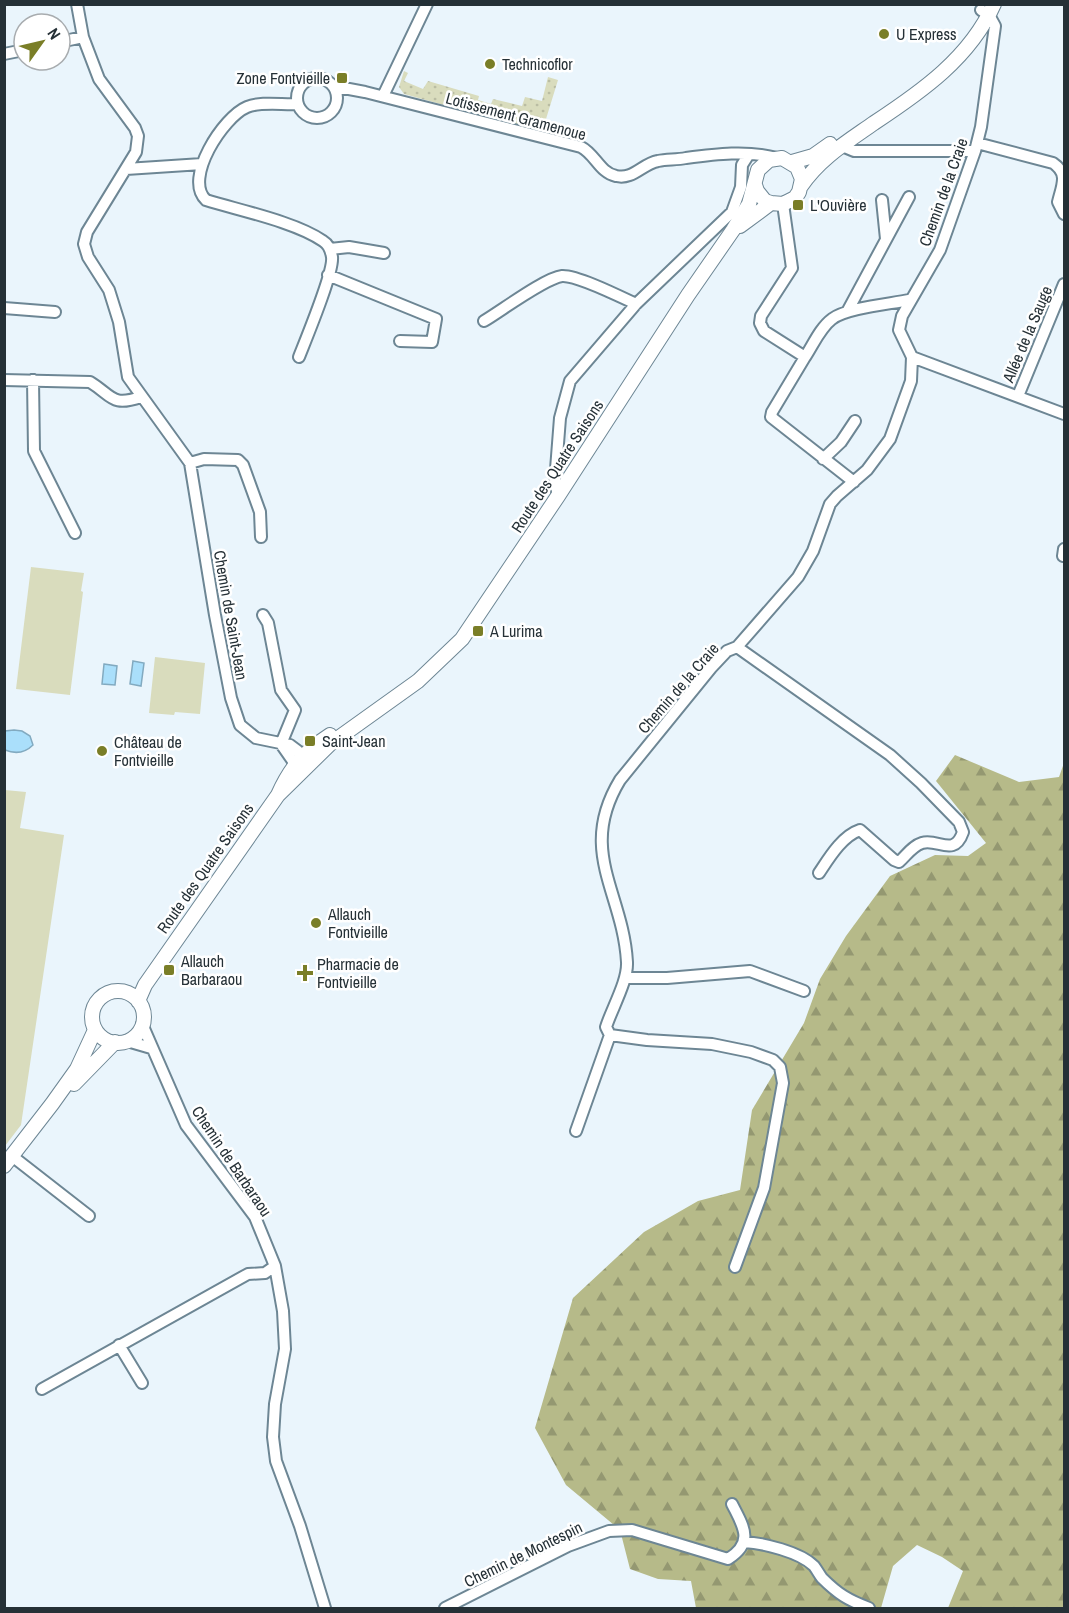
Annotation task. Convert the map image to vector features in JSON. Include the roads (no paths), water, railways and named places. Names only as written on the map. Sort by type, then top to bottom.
[{"type":"main road","points":[[844,144],[934,81],[953,62],[979,28],[987,8]]},
{"type":"main road","points":[[758,170],[763,164],[777,158],[792,162],[813,156],[914,86],[947,57],[987,8]]},
{"type":"main road","name":"Route des Quatre Saisons","points":[[733,230],[756,212],[795,198],[801,186],[819,164],[844,144]]},
{"type":"main road","points":[[792,162],[800,173],[801,186]]},
{"type":"main road","name":"Route des Quatre Saisons","points":[[138,1001],[160,961],[302,763],[418,681],[462,639],[558,496],[683,302],[733,230],[749,204],[758,170]]},
{"type":"main road","points":[[755,185],[761,196],[777,204]]},
{"type":"main road","name":"Route des Quatre Saisons","points":[[8,1161],[77,1069],[95,1030],[92,1016],[97,1001],[139,980],[160,961]]},
{"type":"main road","points":[[119,991],[126,992],[138,1001],[143,1014],[142,1024]]},
{"type":"main road","name":"Route des Quatre Saisons","points":[[52,1104],[121,1042],[134,1037],[142,1024]]},
{"type":"main road","points":[[95,1030],[100,1036],[121,1042]]},
{"type":"street","points":[[77,4],[83,37],[99,79],[135,128],[138,136],[136,152],[87,232],[84,244],[87,257],[109,290],[119,322],[124,365],[128,377],[190,463],[204,459],[238,460],[243,465],[261,512],[261,537]]},
{"type":"street","points":[[383,96],[427,4]]},
{"type":"street","name":"Chemin de la Craie","points":[[576,1131],[610,1035],[606,1027],[612,1006],[626,978],[624,936],[602,854],[601,835],[609,799],[620,780],[711,668],[727,651],[737,647],[798,577],[813,551],[830,504],[879,456],[890,439],[910,381],[912,357],[899,330],[902,316],[909,300],[940,250],[981,127],[995,26],[987,8]]},
{"type":"street","points":[[979,28],[993,39]]},
{"type":"street","points":[[72,39],[83,37]]},
{"type":"street","name":"Lotissement Gramenoue","points":[[298,104],[300,87],[309,80],[322,79],[335,89],[349,89],[383,96],[581,147],[592,154],[609,174],[616,177],[626,177],[657,161],[714,154],[749,154],[777,158]]},
{"type":"street","points":[[299,357],[333,258],[330,249],[325,242],[286,224],[206,200],[199,189],[202,164],[219,133],[239,111],[248,106],[298,104],[306,114],[318,118],[325,116],[334,108],[337,102],[335,89]]},
{"type":"street","points":[[844,144],[854,151],[976,147],[1053,163],[1061,168],[1064,177],[1058,202],[1065,214]]},
{"type":"street","points":[[558,496],[555,482],[560,418],[570,381],[636,304],[732,212],[741,187],[742,165],[749,154],[758,170]]},
{"type":"street","points":[[126,169],[202,164]]},
{"type":"street","points":[[847,312],[909,197]]},
{"type":"street","points":[[882,200],[886,239]]},
{"type":"street","points":[[777,204],[792,268],[761,316],[760,323],[764,331],[805,357]]},
{"type":"street","points":[[330,249],[349,247],[384,253]]},
{"type":"street","points":[[328,275],[436,319],[432,342],[400,341]]},
{"type":"street","points":[[484,321],[543,284],[562,276],[597,287],[636,304]]},
{"type":"street","name":"Allée de la Sauge","points":[[1018,396],[1065,284]]},
{"type":"street","points":[[854,482],[771,417],[772,412],[824,327],[833,318],[847,312],[909,300]]},
{"type":"street","points":[[4,308],[54,312]]},
{"type":"street","points":[[912,357],[1065,414]]},
{"type":"street","points":[[4,380],[90,382],[102,389],[113,400],[123,403],[141,397]]},
{"type":"street","points":[[33,380],[34,451],[75,533]]},
{"type":"street","points":[[823,459],[841,442],[855,421]]},
{"type":"street","name":"Chemin de Saint-Jean","points":[[190,463],[215,615],[231,698],[237,717],[240,725],[256,738],[290,745],[302,763]]},
{"type":"street","points":[[263,615],[268,623],[281,690],[295,710],[281,744]]},
{"type":"street","points":[[737,647],[890,755],[959,822],[963,832],[961,839],[946,847],[933,843],[922,843],[899,862],[860,830],[854,832],[834,851],[819,873]]},
{"type":"street","points":[[626,978],[667,978],[750,971],[804,991]]},
{"type":"street","name":"Chemin de Barbaraou","points":[[142,1024],[186,1125],[255,1216],[274,1266],[283,1311],[285,1349],[275,1404],[273,1437],[276,1461],[300,1526],[325,1608]]},
{"type":"street","points":[[610,1035],[732,1047],[773,1060],[780,1067],[783,1083],[764,1188],[735,1267]]},
{"type":"street","points":[[121,1042],[151,1048]]},
{"type":"street","points":[[8,1161],[89,1216]]},
{"type":"street","points":[[42,1389],[248,1274],[265,1273],[274,1266]]},
{"type":"street","points":[[119,1345],[142,1383]]},
{"type":"street","points":[[732,1504],[745,1530],[744,1542],[758,1543],[802,1558],[815,1567],[819,1575],[839,1595],[869,1608]]},
{"type":"street","name":"Chemin de Montespin","points":[[445,1608],[568,1546],[609,1531],[632,1530],[728,1559],[738,1553],[744,1542]]},
{"type":"water","points":[[133,661],[144,663],[141,686],[130,684]]},
{"type":"water","points":[[104,664],[117,666],[115,685],[102,684]]},
{"type":"water","points":[[5,731],[22,731],[30,736],[33,745],[20,752],[5,750]]},
{"type":"place","name":"U Express","points":[[884,34]]},
{"type":"place","name":"Technicoflor","points":[[490,64]]},
{"type":"place","name":"Zone Fontvieille","points":[[342,78]]},
{"type":"place","name":"L'Ouvière","points":[[798,205]]},
{"type":"place","name":"A Lurima","points":[[478,631]]},
{"type":"place","name":"Saint-Jean","points":[[310,741]]},
{"type":"place","name":"Château de Fontvieille","points":[[102,751]]},
{"type":"place","name":"Allauch Fontvieille","points":[[316,923]]},
{"type":"place","name":"Allauch Barbaraou","points":[[169,970]]},
{"type":"place","name":"Pharmacie de Fontvieille","points":[[305,973]]}]
